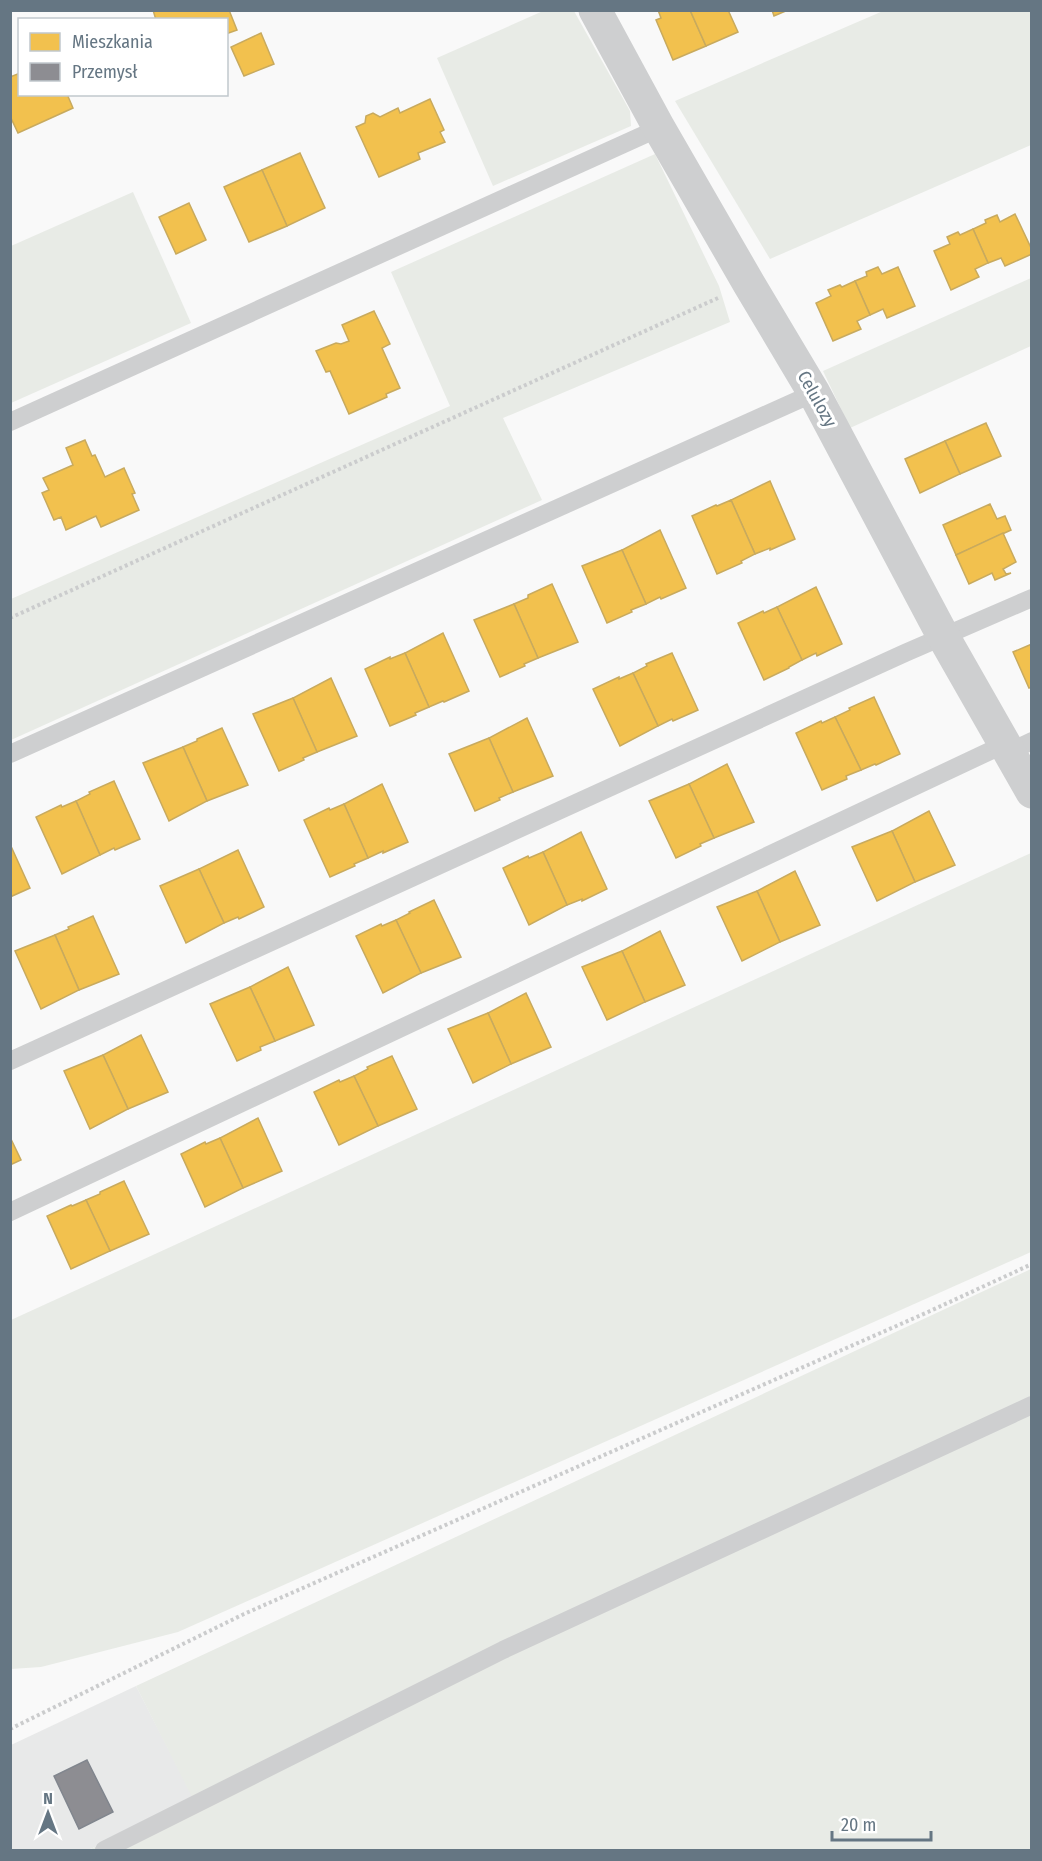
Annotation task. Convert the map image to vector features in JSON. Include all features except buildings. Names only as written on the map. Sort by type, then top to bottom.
[{"type":"street","name":"Celulozy","points":[[595,10],[748,284],[814,393],[943,636],[1015,746],[1032,792]]},
{"type":"lane","points":[[10,422],[659,128]]},
{"type":"lane","points":[[10,754],[814,393]]},
{"type":"lane","points":[[10,1061],[943,636],[1032,598]]},
{"type":"lane","points":[[10,1212],[1015,746]]},
{"type":"lane","points":[[104,1851],[503,1650],[1032,1405]]},
{"type":"path","points":[[10,618],[748,284]]},
{"type":"path","points":[[10,1730],[244,1614],[1032,1264]]},
{"type":"shaded area","points":[[543,11],[574,11],[630,111],[631,126],[493,186],[437,58]]},
{"type":"shaded area","points":[[883,11],[1031,11],[1031,145],[770,259],[675,101]]},
{"type":"shaded area","points":[[655,154],[719,286],[730,322],[503,418],[542,500],[11,740],[11,599],[450,406],[391,272]]},
{"type":"shaded area","points":[[133,192],[191,323],[11,403],[11,246]]},
{"type":"shaded area","points":[[1031,278],[1031,346],[850,428],[823,371]]},
{"type":"shaded area","points":[[1031,853],[1031,1252],[178,1632],[41,1667],[11,1669],[11,1320]]},
{"type":"shaded area","points":[[1031,1269],[1031,1850],[88,1850],[195,1803],[136,1686]]},
{"type":"shaded area","points":[[136,1686],[196,1803],[88,1850],[11,1850],[11,1745]]}]
